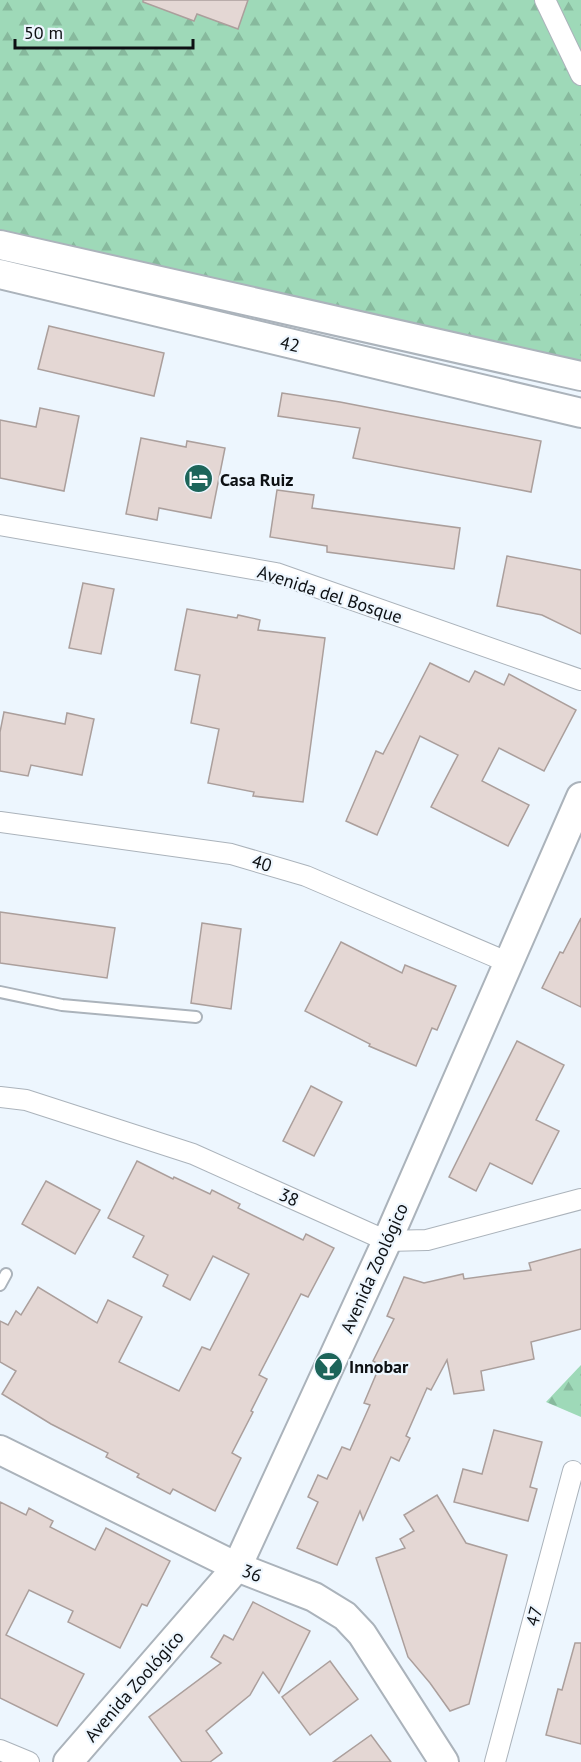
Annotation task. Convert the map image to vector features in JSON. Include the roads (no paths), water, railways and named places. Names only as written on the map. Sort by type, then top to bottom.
[{"type":"street","points":[[545,0],[581,75]]},
{"type":"street","name":"42","points":[[0,245],[581,376]]},
{"type":"street","name":"42","points":[[0,274],[581,413]]},
{"type":"street","name":"Avenida del Bosque","points":[[0,525],[276,573],[581,680]]},
{"type":"street","name":"Avenida Zoológico","points":[[68,1762],[237,1567],[387,1241],[581,797]]},
{"type":"street","name":"40","points":[[0,822],[231,854],[306,876],[507,962]]},
{"type":"street","name":"38","points":[[0,1097],[26,1100],[193,1154],[387,1241],[427,1240],[581,1199]]},
{"type":"street","name":"36","points":[[0,1450],[237,1567],[314,1597],[345,1616],[362,1634],[444,1762]]},
{"type":"street","name":"47","points":[[495,1762],[573,1471]]},
{"type":"street","points":[[0,1750],[29,1762]]},
{"type":"lane","points":[[0,992],[62,1005],[196,1017]]},
{"type":"lane","points":[[0,1285],[6,1274]]},
{"type":"place","name":"Casa Ruiz","points":[[199,479]]},
{"type":"place","name":"Innobar","points":[[328,1366]]}]
